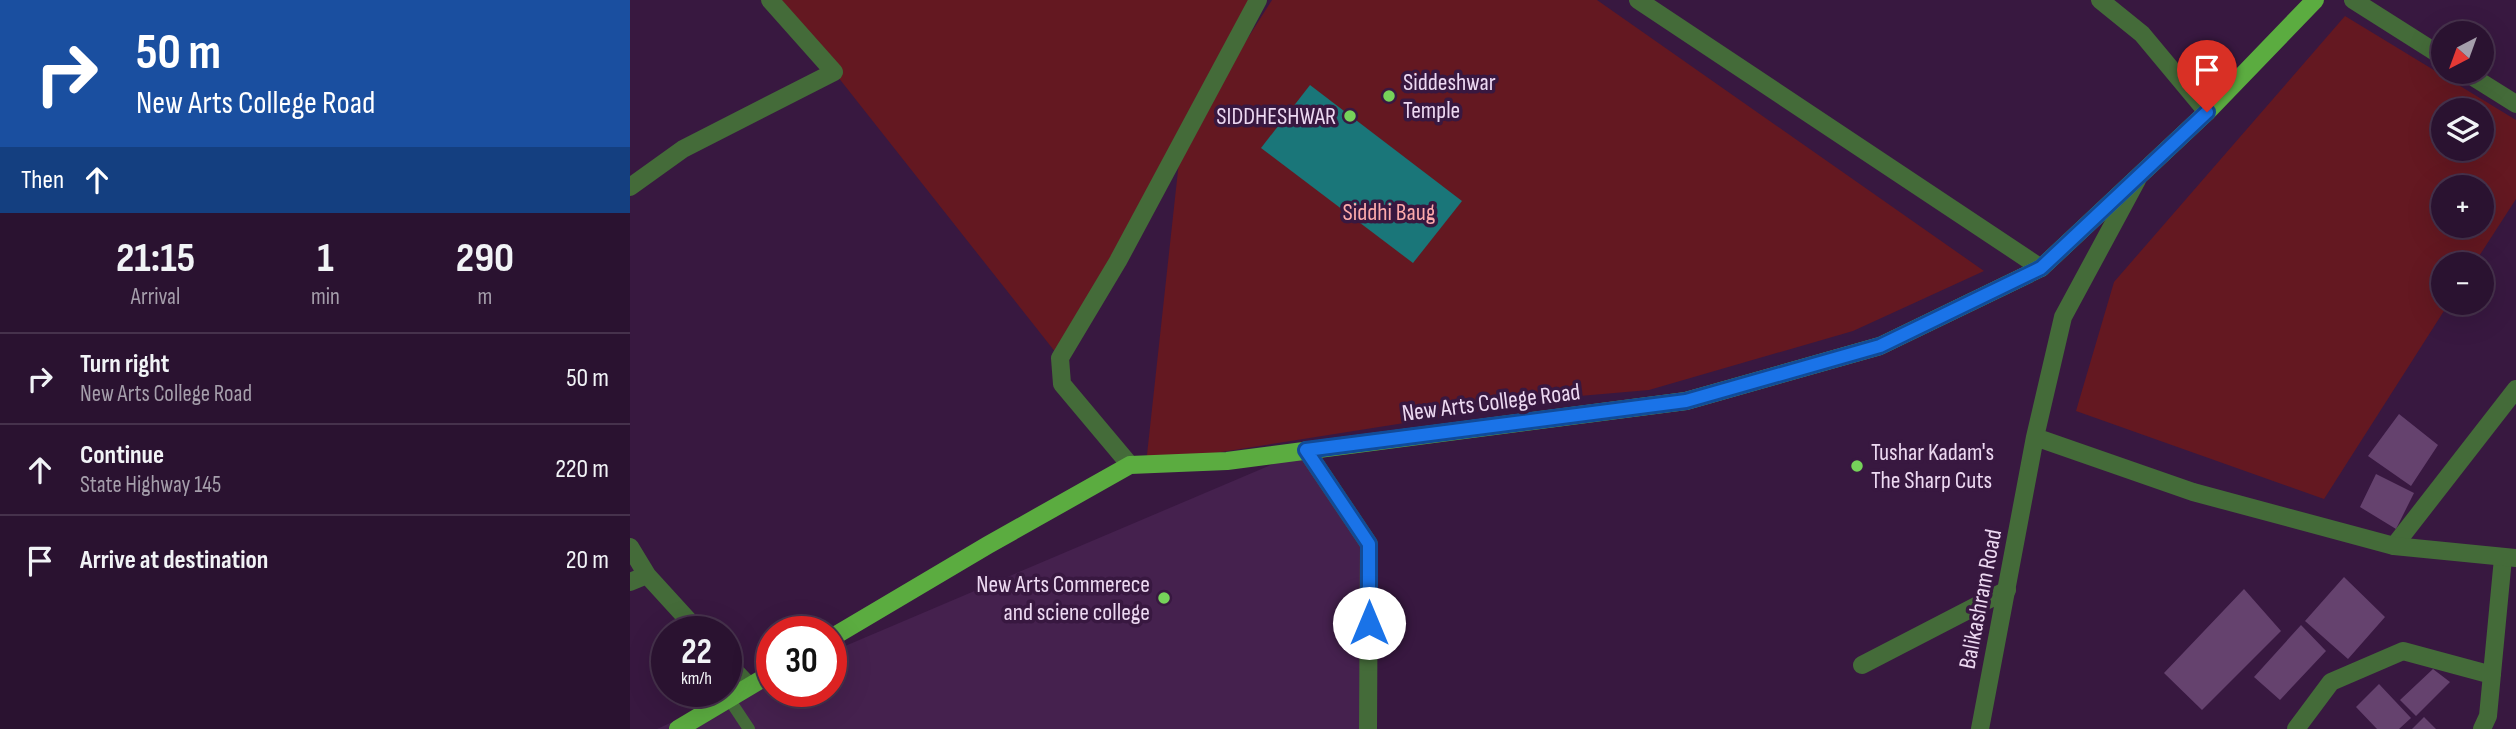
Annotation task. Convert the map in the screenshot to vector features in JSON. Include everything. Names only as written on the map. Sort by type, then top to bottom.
[{"type":"main road","name":"New Arts College Road","points":[[847,629],[1130,465],[1227,461],[1686,401],[1880,346],[2041,268],[2207,112],[2315,0]]},
{"type":"main road","points":[[742,691],[756,683]]},
{"type":"main road","points":[[678,729],[715,707]]},
{"type":"street","points":[[630,187],[683,149],[834,72],[771,0]]},
{"type":"street","points":[[1130,465],[1062,384],[1060,358],[1118,261],[1258,0]]},
{"type":"street","points":[[1638,0],[2041,268]]},
{"type":"street","points":[[2100,0],[2141,34],[2207,112]]},
{"type":"street","points":[[2353,0],[2431,50]]},
{"type":"street","points":[[2484,84],[2516,104]]},
{"type":"street","name":"Balikashram Road","points":[[1980,729],[2035,437],[2063,317],[2141,174]]},
{"type":"street","points":[[2394,546],[2516,389]]},
{"type":"street","points":[[2035,437],[2193,492],[2394,546],[2509,558],[2488,716],[2482,729]]},
{"type":"street","points":[[1306,450],[1369,544],[1368,729]]},
{"type":"street","points":[[630,547],[638,579],[681,616]]},
{"type":"street","points":[[1862,665],[2007,590]]},
{"type":"street","points":[[2297,729],[2331,682],[2403,651],[2492,675]]},
{"type":"street","points":[[742,679],[749,687]]},
{"type":"lane","points":[[734,707],[749,729]]},
{"type":"shaded area","points":[[1310,85],[1462,201],[1413,263],[1261,148]]},
{"type":"shaded area","name":"New Arts Commerece and sciene college","points":[[1306,450],[1369,544],[1368,729],[657,729],[706,707],[742,707],[742,691],[756,684],[756,707],[847,707],[847,645]]},
{"type":"green space","points":[[770,0],[1257,0],[1060,358],[834,72]]},
{"type":"green space","name":"Siddhi Baug","points":[[1272,0],[1597,0],[1984,271],[1853,331],[1649,390],[1568,397],[1146,464],[1181,143]]},
{"type":"green space","points":[[2345,16],[2431,68],[2431,84],[2457,84],[2480,98],[2431,98],[2431,161],[2494,161],[2494,107],[2516,120],[2516,199],[2494,233],[2494,175],[2431,175],[2431,238],[2491,238],[2482,252],[2431,252],[2431,315],[2441,315],[2324,499],[2076,411],[2114,282]]},
{"type":"building","points":[[2399,414],[2438,445],[2411,486],[2368,456]]},
{"type":"building","points":[[2376,474],[2414,493],[2396,529],[2360,507]]},
{"type":"building","points":[[2344,577],[2385,617],[2348,659],[2305,621]]},
{"type":"building","points":[[2244,589],[2281,631],[2202,710],[2164,673]]},
{"type":"building","points":[[2301,625],[2326,651],[2280,700],[2254,677]]},
{"type":"building","points":[[2433,669],[2450,682],[2416,716],[2400,700]]},
{"type":"building","points":[[2379,684],[2411,718],[2399,729],[2377,729],[2356,707]]},
{"type":"building","points":[[2424,717],[2436,729],[2412,729]]},
{"type":"place","name":"Siddeshwar Temple","points":[[1389,96]]},
{"type":"place","name":"SIDDHESHWAR","points":[[1350,116]]},
{"type":"place","name":"Tushar Kadam's The Sharp Cuts","points":[[1857,466]]},
{"type":"place","name":"New Arts Commerece and sciene college","points":[[1164,598]]},
{"type":"route","points":[[1369,623],[1369,544],[1306,450],[1686,401],[1880,346],[2041,268],[2207,112]]}]
